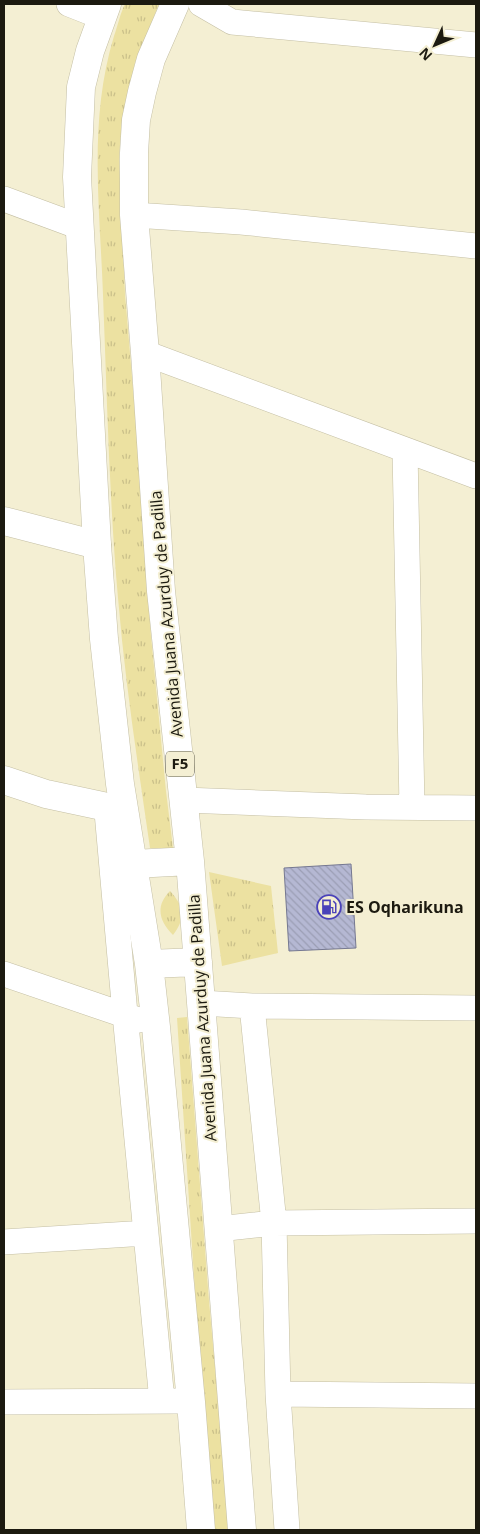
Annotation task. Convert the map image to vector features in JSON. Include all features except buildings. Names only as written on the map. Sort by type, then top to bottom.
[{"type":"main road","name":"Avenida Juana Azurduy de Padilla","points":[[175,4],[151,58],[136,120],[134,215],[161,591],[190,861],[242,1530]]},
{"type":"main road","points":[[104,10],[81,88],[77,177],[97,545],[104,639],[120,784],[149,964],[156,1026],[201,1530]]},
{"type":"main road","points":[[4,521],[97,545]]},
{"type":"main road","points":[[4,780],[46,794],[107,807],[134,864]]},
{"type":"main road","points":[[134,864],[190,861]]},
{"type":"main road","points":[[149,964],[198,962]]},
{"type":"street","points":[[69,4],[104,10]]},
{"type":"street","points":[[201,4],[232,22],[476,45]]},
{"type":"street","points":[[4,199],[80,227]]},
{"type":"street","points":[[134,215],[241,222],[476,246]]},
{"type":"street","points":[[145,353],[476,476]]},
{"type":"street","points":[[405,450],[412,807]]},
{"type":"street","points":[[184,800],[476,808]]},
{"type":"street","points":[[107,807],[162,1401]]},
{"type":"street","points":[[4,974],[156,1026]]},
{"type":"street","points":[[201,1003],[252,1006],[476,1008]]},
{"type":"street","points":[[252,1006],[274,1223],[278,1394],[287,1530]]},
{"type":"street","points":[[218,1229],[274,1223],[476,1221]]},
{"type":"street","points":[[4,1242],[146,1233]]},
{"type":"street","points":[[278,1394],[476,1396]]},
{"type":"street","points":[[4,1402],[191,1402]]},
{"type":"green space","points":[[125,4],[159,4],[135,63],[122,120],[119,159],[125,294],[141,484],[151,636],[173,848],[150,848],[124,661],[112,522],[98,197],[98,132],[106,68]]},
{"type":"green space","points":[[209,872],[271,886],[278,953],[222,966]]},
{"type":"green space","points":[[170,891],[175,896],[182,912],[180,923],[173,935],[162,919],[161,913],[162,902]]},
{"type":"green space","points":[[187,1017],[209,1301],[230,1530],[215,1530],[196,1307],[177,1018]]},
{"type":"place","name":"ES Oqharikuna","points":[[329,907]]}]
